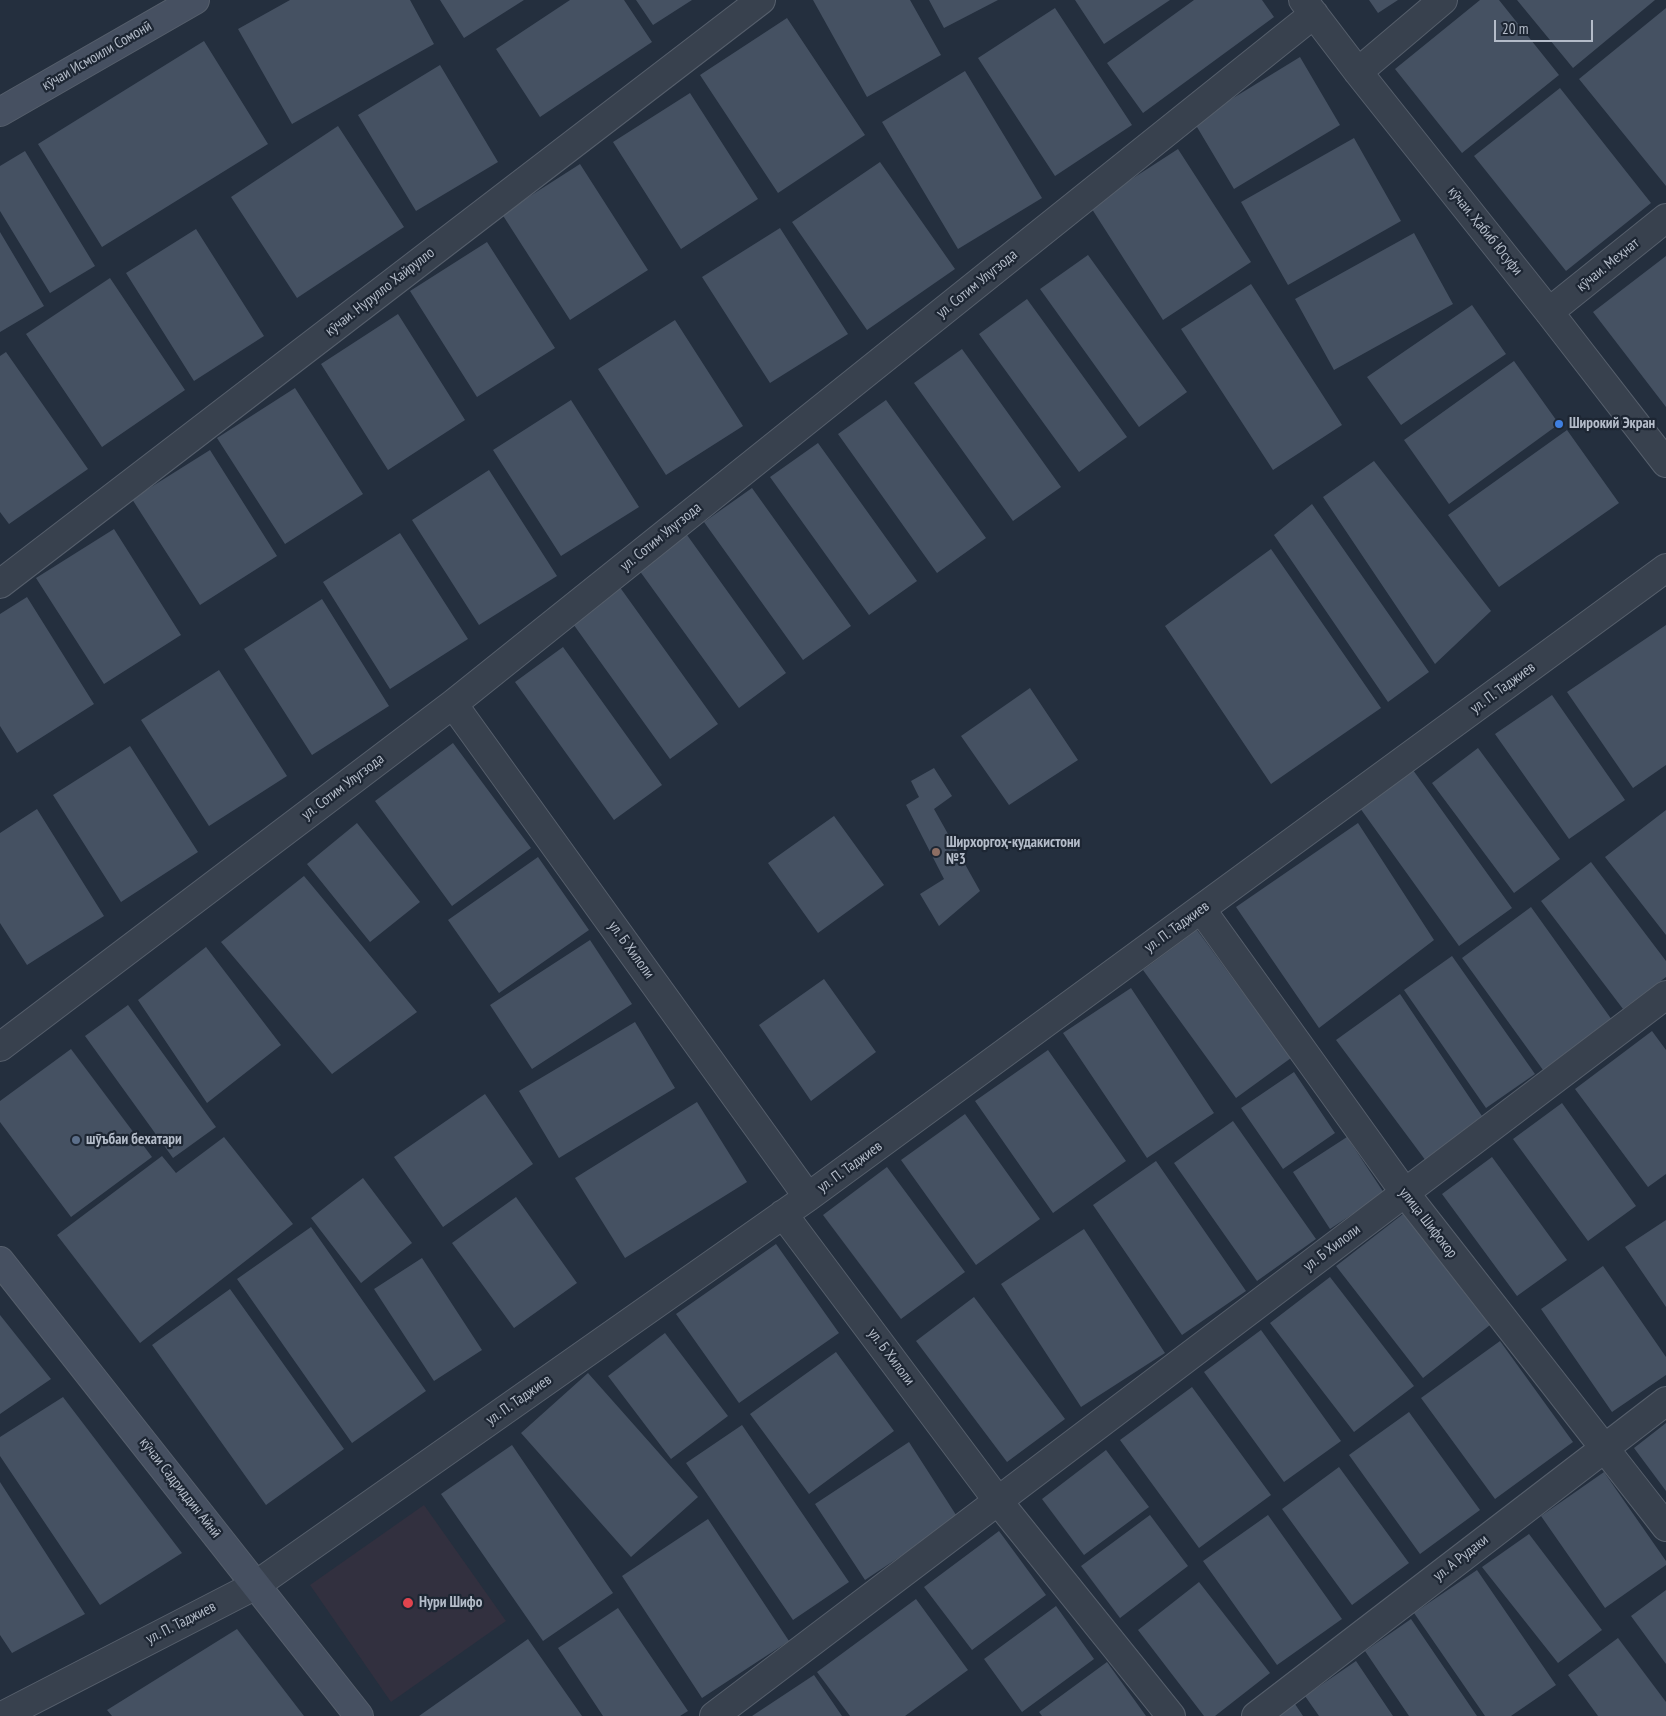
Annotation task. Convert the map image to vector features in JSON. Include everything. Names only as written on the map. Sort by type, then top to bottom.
[{"type":"street","name":"кӯчаи Исмоили Сомонӣ","points":[[0,112],[195,0]]},
{"type":"street","name":"кӯчаи. Нурулло Хайрулло","points":[[0,584],[761,0]]},
{"type":"street","points":[[1358,72],[1443,0]]},
{"type":"street","name":"кӯчаи. Ҳабиб Юсуфи","points":[[1308,7],[1666,463]]},
{"type":"street","name":"ул. Сотим Улугзода","points":[[0,1048],[453,704],[1308,7]]},
{"type":"street","name":"кӯчаи. Меҳнат","points":[[1549,312],[1666,218]]},
{"type":"street","name":"ул. П. Таджиев","points":[[2,1716],[256,1585],[808,1197],[1666,568]]},
{"type":"street","name":"ул. Б Хилоли","points":[[453,704],[808,1197]]},
{"type":"street","name":"улица Шифокор","points":[[1201,909],[1405,1193],[1666,1528]]},
{"type":"street","name":"ул. Б Хилоли","points":[[714,1716],[1666,995]]},
{"type":"street","name":"ул. Б Хилоли","points":[[783,1214],[998,1501],[1171,1716]]},
{"type":"street","name":"кӯчаи Садриддин Айнӣ","points":[[0,1261],[359,1716]]},
{"type":"street","name":"ул. А Рудаки","points":[[1256,1716],[1666,1401]]},
{"type":"shaded area","name":"Нури Шифо","points":[[424,1505],[506,1621],[391,1702],[310,1585]]},
{"type":"building","points":[[290,0],[410,0],[434,44],[292,124],[238,29]]},
{"type":"building","points":[[440,0],[524,0],[464,38]]},
{"type":"building","points":[[570,0],[624,0],[652,42],[540,117],[496,49]]},
{"type":"building","points":[[636,0],[692,0],[653,25]]},
{"type":"building","points":[[813,0],[910,0],[941,55],[867,97]]},
{"type":"building","points":[[929,0],[998,0],[944,28]]},
{"type":"building","points":[[1075,0],[1170,0],[1104,44]]},
{"type":"building","points":[[1194,0],[1262,0],[1274,17],[1143,113],[1107,63]]},
{"type":"building","points":[[1369,0],[1398,0],[1378,13]]},
{"type":"building","points":[[1480,0],[1499,0],[1559,75],[1462,153],[1395,69]]},
{"type":"building","points":[[1517,0],[1655,0],[1573,68]]},
{"type":"building","points":[[1055,8],[1132,125],[1055,176],[978,58]]},
{"type":"building","points":[[1666,8],[1666,186],[1579,79]]},
{"type":"building","points":[[787,18],[865,135],[778,193],[700,75]]},
{"type":"building","points":[[204,41],[268,144],[102,247],[38,144]]},
{"type":"building","points":[[1300,57],[1340,125],[1234,189],[1194,122]]},
{"type":"building","points":[[440,65],[498,162],[416,211],[358,115]]},
{"type":"building","points":[[965,71],[1042,198],[958,249],[882,122]]},
{"type":"building","points":[[1560,88],[1651,203],[1566,271],[1474,156]]},
{"type":"building","points":[[690,93],[758,199],[681,249],[613,142]]},
{"type":"building","points":[[338,126],[404,227],[297,298],[231,197]]},
{"type":"building","points":[[1354,138],[1401,221],[1288,285],[1241,202]]},
{"type":"building","points":[[1178,149],[1251,262],[1163,320],[1090,206]]},
{"type":"building","points":[[25,151],[95,266],[50,293],[0,211],[0,166]]},
{"type":"building","points":[[880,162],[955,269],[867,330],[792,222]]},
{"type":"building","points":[[580,164],[648,270],[570,320],[502,214]]},
{"type":"building","points":[[780,228],[848,334],[770,383],[702,277]]},
{"type":"building","points":[[196,229],[264,336],[194,381],[126,273]]},
{"type":"building","points":[[0,232],[44,306],[0,332]]},
{"type":"building","points":[[1414,233],[1453,304],[1334,370],[1295,299]]},
{"type":"building","points":[[487,242],[555,348],[477,397],[410,291]]},
{"type":"building","points":[[1088,255],[1187,392],[1139,427],[1040,289]]},
{"type":"building","points":[[1666,256],[1666,407],[1593,312]]},
{"type":"building","points":[[110,278],[185,390],[102,447],[26,334]]},
{"type":"building","points":[[1251,284],[1342,425],[1273,470],[1181,329]]},
{"type":"building","points":[[1027,299],[1127,437],[1079,472],[979,334]]},
{"type":"building","points":[[1472,305],[1506,354],[1401,425],[1367,377]]},
{"type":"building","points":[[398,314],[465,420],[388,470],[321,364]]},
{"type":"building","points":[[675,320],[743,426],[666,475],[598,369]]},
{"type":"building","points":[[962,349],[1061,487],[1013,521],[914,383]]},
{"type":"building","points":[[6,352],[88,469],[9,524],[0,512],[0,356]]},
{"type":"building","points":[[1514,361],[1559,424],[1449,504],[1404,440]]},
{"type":"building","points":[[295,388],[363,494],[285,544],[217,438]]},
{"type":"building","points":[[571,400],[639,507],[561,556],[493,450]]},
{"type":"building","points":[[886,400],[986,538],[937,573],[838,434]]},
{"type":"building","points":[[1567,430],[1619,503],[1499,587],[1448,515]]},
{"type":"building","points":[[818,443],[917,581],[869,615],[770,477]]},
{"type":"building","points":[[210,450],[277,556],[200,605],[132,499]]},
{"type":"building","points":[[1374,461],[1491,611],[1435,664],[1323,497]]},
{"type":"building","points":[[489,470],[557,576],[479,625],[412,520]]},
{"type":"building","points":[[752,488],[851,626],[803,660],[704,522]]},
{"type":"building","points":[[1312,504],[1429,672],[1388,702],[1274,535]]},
{"type":"building","points":[[114,529],[181,635],[104,684],[36,578]]},
{"type":"building","points":[[400,533],[468,639],[390,689],[323,582]]},
{"type":"building","points":[[687,535],[786,673],[739,708],[639,570]]},
{"type":"building","points":[[1271,549],[1381,708],[1271,784],[1165,626]]},
{"type":"building","points":[[619,586],[718,724],[670,759],[571,621]]},
{"type":"building","points":[[27,597],[94,704],[17,753],[0,726],[0,614]]},
{"type":"building","points":[[322,599],[389,706],[312,755],[244,649]]},
{"type":"building","points":[[1666,625],[1666,765],[1633,788],[1567,692]]},
{"type":"building","points":[[563,647],[662,785],[614,820],[515,682]]},
{"type":"building","points":[[219,670],[287,776],[209,826],[141,720]]},
{"type":"building","points":[[1030,688],[1078,760],[1009,805],[961,736]]},
{"type":"building","points":[[1552,695],[1625,800],[1569,839],[1495,734]]},
{"type":"building","points":[[453,743],[531,848],[452,906],[375,801]]},
{"type":"building","points":[[130,746],[198,852],[121,902],[53,795]]},
{"type":"building","points":[[1478,748],[1560,859],[1514,893],[1432,783]]},
{"type":"building","points":[[934,768],[952,796],[934,809],[980,891],[939,926],[920,894],[944,879],[906,805],[919,797],[911,781]]},
{"type":"building","points":[[1413,770],[1512,908],[1459,946],[1360,808]]},
{"type":"building","points":[[37,809],[104,916],[27,965],[0,923],[0,833]]},
{"type":"building","points":[[1666,810],[1666,935],[1605,857]]},
{"type":"building","points":[[834,816],[884,885],[818,933],[768,863]]},
{"type":"building","points":[[357,823],[420,902],[370,942],[307,864]]},
{"type":"building","points":[[1358,823],[1434,940],[1319,1028],[1236,907]]},
{"type":"building","points":[[538,857],[589,930],[499,993],[448,920]]},
{"type":"building","points":[[1591,862],[1666,961],[1666,977],[1623,1009],[1541,901]]},
{"type":"building","points":[[304,876],[417,1012],[332,1074],[221,942]]},
{"type":"building","points":[[1531,907],[1612,1020],[1543,1070],[1462,958]]},
{"type":"building","points":[[1197,930],[1291,1058],[1236,1098],[1143,970]]},
{"type":"building","points":[[590,940],[632,1004],[532,1069],[490,1005]]},
{"type":"building","points":[[206,947],[281,1045],[207,1103],[138,1000]]},
{"type":"building","points":[[1452,956],[1535,1074],[1486,1108],[1404,990]]},
{"type":"building","points":[[824,979],[876,1052],[811,1101],[759,1025]]},
{"type":"building","points":[[1131,988],[1214,1113],[1147,1158],[1063,1033]]},
{"type":"building","points":[[1400,994],[1482,1116],[1426,1161],[1336,1040]]},
{"type":"building","points":[[128,1005],[216,1127],[173,1158],[85,1036]]},
{"type":"building","points":[[635,1022],[675,1088],[559,1158],[519,1091]]},
{"type":"building","points":[[1652,1031],[1666,1050],[1666,1174],[1648,1187],[1575,1089]]},
{"type":"building","name":"шӯъбаи бехатари","points":[[71,1049],[152,1157],[71,1217],[0,1122],[0,1101]]},
{"type":"building","points":[[1048,1050],[1126,1161],[1053,1213],[975,1101]]},
{"type":"building","points":[[1294,1072],[1335,1133],[1283,1169],[1241,1108]]},
{"type":"building","points":[[485,1094],[533,1164],[443,1227],[394,1157]]},
{"type":"building","points":[[697,1102],[747,1182],[625,1258],[575,1178]]},
{"type":"building","points":[[1562,1103],[1636,1206],[1588,1241],[1513,1139]]},
{"type":"building","points":[[965,1114],[1040,1219],[976,1265],[901,1160]]},
{"type":"building","points":[[1233,1121],[1316,1239],[1257,1281],[1174,1163]]},
{"type":"building","points":[[224,1137],[293,1224],[140,1343],[57,1235],[162,1156],[176,1173]]},
{"type":"building","points":[[1347,1137],[1384,1193],[1330,1229],[1293,1172]]},
{"type":"building","points":[[1492,1157],[1567,1260],[1517,1296],[1442,1194]]},
{"type":"building","points":[[1156,1161],[1246,1291],[1182,1335],[1093,1205]]},
{"type":"building","points":[[887,1167],[965,1272],[901,1319],[823,1215]]},
{"type":"building","points":[[363,1178],[412,1243],[361,1283],[311,1218]]},
{"type":"building","points":[[516,1197],[577,1283],[514,1328],[452,1243]]},
{"type":"building","points":[[1403,1214],[1490,1325],[1423,1378],[1336,1266]]},
{"type":"building","points":[[1666,1220],[1666,1307],[1625,1247]]},
{"type":"building","points":[[311,1227],[426,1391],[352,1443],[237,1279]]},
{"type":"building","points":[[1084,1229],[1165,1353],[1081,1407],[1001,1284]]},
{"type":"building","points":[[776,1244],[839,1333],[739,1403],[676,1314]]},
{"type":"building","points":[[422,1258],[482,1350],[434,1381],[374,1289]]},
{"type":"building","points":[[1603,1266],[1666,1357],[1666,1375],[1612,1412],[1541,1309]]},
{"type":"building","points":[[1330,1277],[1414,1386],[1354,1432],[1270,1323]]},
{"type":"building","points":[[230,1289],[344,1449],[266,1505],[152,1345]]},
{"type":"building","points":[[974,1297],[1065,1419],[1007,1462],[916,1341]]},
{"type":"building","points":[[0,1315],[51,1379],[0,1414]]},
{"type":"building","points":[[1261,1330],[1341,1441],[1284,1482],[1204,1372]]},
{"type":"building","points":[[665,1333],[728,1416],[671,1459],[608,1376]]},
{"type":"building","points":[[1500,1341],[1573,1442],[1495,1499],[1421,1398]]},
{"type":"building","points":[[836,1352],[894,1431],[809,1494],[750,1414]]},
{"type":"building","points":[[588,1373],[698,1497],[631,1557],[521,1433]]},
{"type":"building","points":[[1192,1387],[1271,1495],[1199,1548],[1120,1440]]},
{"type":"building","points":[[63,1397],[182,1553],[100,1605],[0,1456],[0,1437]]},
{"type":"building","points":[[1409,1412],[1480,1510],[1420,1554],[1349,1455]]},
{"type":"building","points":[[1666,1423],[1666,1491],[1634,1448]]},
{"type":"building","points":[[742,1425],[849,1582],[793,1620],[686,1463]]},
{"type":"building","points":[[909,1442],[958,1518],[865,1580],[815,1504]]},
{"type":"building","points":[[512,1445],[613,1593],[543,1641],[441,1494]]},
{"type":"building","points":[[1106,1450],[1149,1507],[1084,1555],[1042,1499]]},
{"type":"building","points":[[1339,1467],[1409,1563],[1352,1605],[1282,1509]]},
{"type":"building","points":[[1604,1472],[1666,1561],[1666,1565],[1605,1608],[1541,1516]]},
{"type":"building","points":[[0,1482],[85,1614],[12,1653],[0,1635]]},
{"type":"building","points":[[1150,1515],[1188,1566],[1120,1618],[1081,1566]]},
{"type":"building","points":[[1268,1515],[1342,1619],[1277,1665],[1203,1561]]},
{"type":"building","points":[[708,1519],[789,1641],[702,1698],[622,1576]]},
{"type":"building","points":[[999,1531],[1046,1595],[972,1650],[924,1587]]},
{"type":"building","points":[[1529,1534],[1602,1630],[1558,1663],[1482,1567]]},
{"type":"building","points":[[1477,1570],[1556,1685],[1511,1716],[1485,1716],[1414,1613]]},
{"type":"building","points":[[1199,1582],[1270,1673],[1215,1716],[1204,1716],[1138,1630]]},
{"type":"building","points":[[1666,1590],[1666,1664],[1631,1616]]},
{"type":"building","points":[[916,1599],[968,1670],[905,1716],[850,1716],[817,1672]]},
{"type":"building","points":[[1056,1606],[1094,1659],[1022,1712],[984,1659]]},
{"type":"building","points":[[618,1608],[688,1711],[680,1716],[603,1716],[558,1648]]},
{"type":"building","points":[[1411,1619],[1477,1716],[1409,1716],[1365,1651]]},
{"type":"building","points":[[237,1629],[304,1716],[112,1716],[107,1710]]},
{"type":"building","points":[[1618,1638],[1666,1702],[1666,1716],[1598,1716],[1568,1675]]},
{"type":"building","points":[[528,1639],[582,1716],[419,1716]]},
{"type":"building","points":[[1356,1661],[1393,1716],[1319,1716],[1305,1696]]},
{"type":"building","points":[[1107,1662],[1146,1716],[1042,1716],[1039,1712]]},
{"type":"building","points":[[814,1675],[842,1716],[752,1716]]},
{"type":"building","points":[[1295,1704],[1303,1716],[1278,1716]]},
{"type":"place","name":"Широкий Экран","points":[[1559,424]]},
{"type":"place","name":"Ширхоргоҳ-кудакистони №3","points":[[936,852]]},
{"type":"place","name":"шӯъбаи бехатари","points":[[76,1140]]},
{"type":"place","name":"Нури Шифо","points":[[408,1603]]}]
